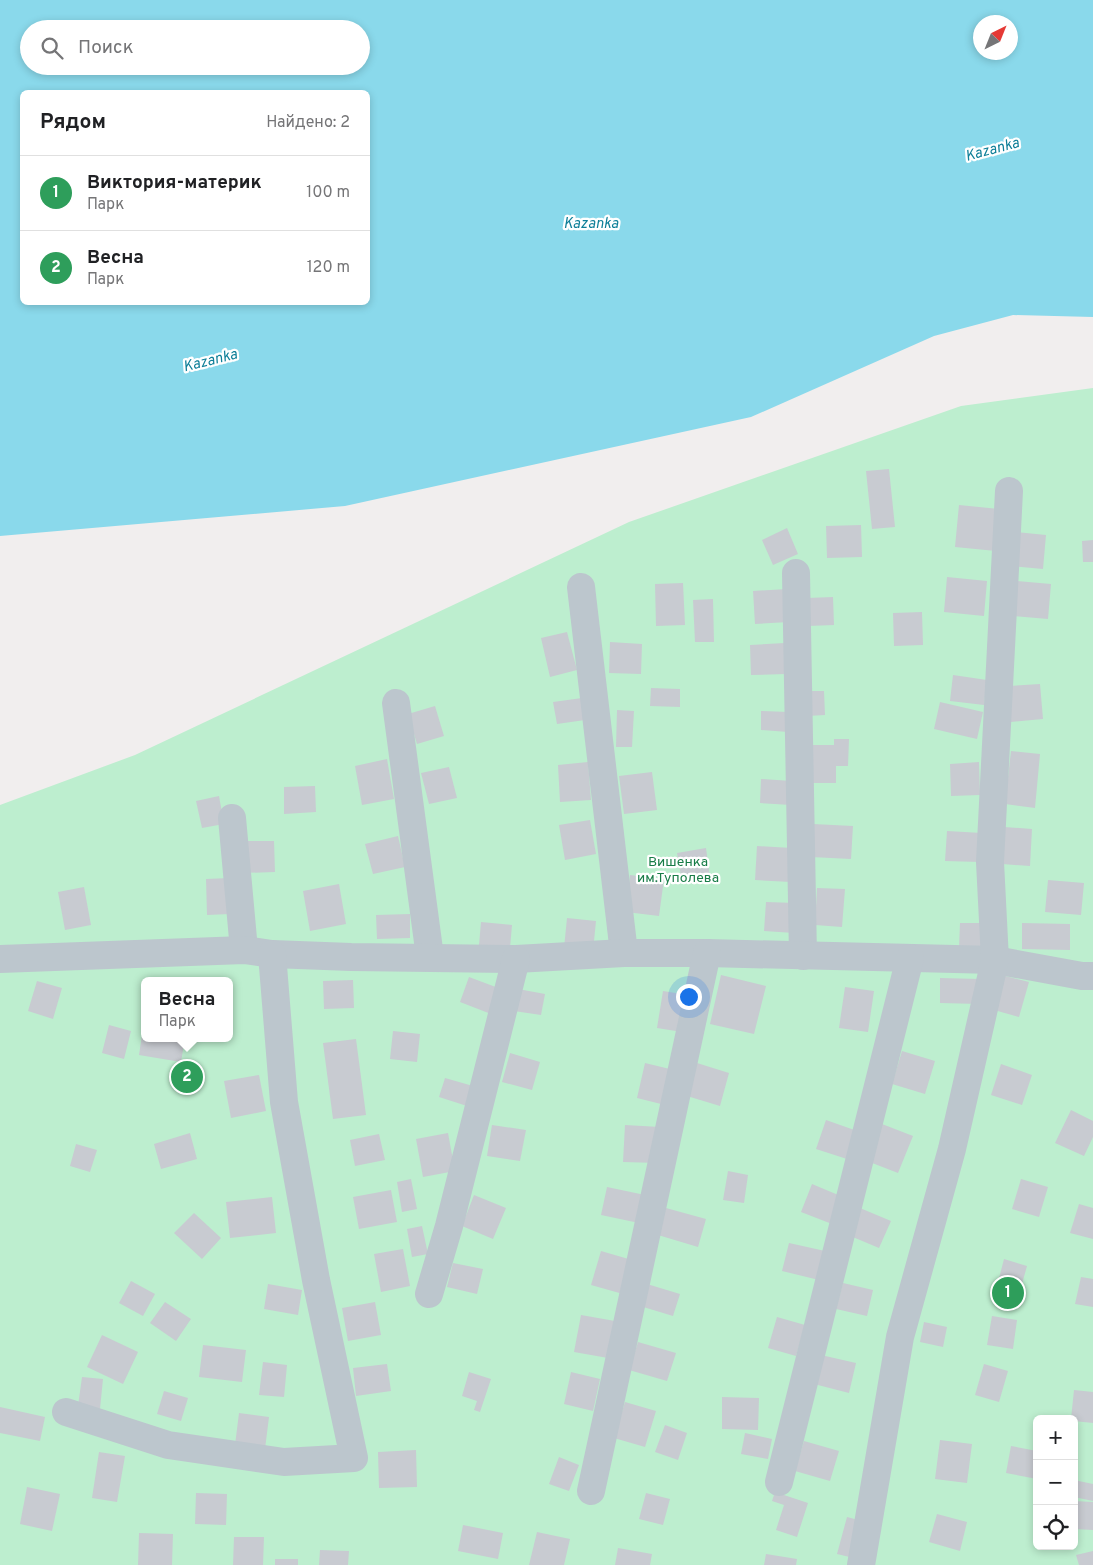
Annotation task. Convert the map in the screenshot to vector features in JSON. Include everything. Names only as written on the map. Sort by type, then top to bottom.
[{"type":"lane","points":[[861,1565],[900,1337],[952,1148],[995,960],[990,862],[1009,491]]},
{"type":"lane","points":[[796,573],[804,956]]},
{"type":"lane","points":[[581,587],[624,953]]},
{"type":"lane","points":[[396,703],[430,957]]},
{"type":"lane","points":[[232,818],[244,950]]},
{"type":"lane","points":[[0,959],[244,950],[272,954],[350,957],[516,959],[624,953],[707,953],[995,960],[1082,976],[1093,976]]},
{"type":"lane","points":[[591,1491],[707,953]]},
{"type":"lane","points":[[66,1412],[168,1445],[284,1462],[354,1458],[316,1280],[284,1102],[272,954]]},
{"type":"lane","points":[[779,1482],[910,958]]},
{"type":"lane","points":[[429,1294],[449,1226],[516,959]]},
{"type":"green space","name":"Вишенка им.Туполева","points":[[1093,388],[1093,1565],[0,1565],[0,805],[135,755],[629,522],[961,406]]},
{"type":"water","name":"Kazanka","points":[[0,0],[1093,0],[1093,317],[1013,315],[934,336],[751,417],[345,506],[0,536]]},
{"type":"building","points":[[889,469],[895,527],[872,529],[866,471]]},
{"type":"building","points":[[959,505],[999,509],[996,551],[955,547]]},
{"type":"building","points":[[861,525],[862,557],[827,558],[826,526]]},
{"type":"building","points":[[787,528],[798,554],[773,565],[762,540]]},
{"type":"building","points":[[1015,532],[1046,535],[1043,569],[1012,566]]},
{"type":"building","points":[[1093,540],[1093,562],[1083,562],[1082,541]]},
{"type":"building","points":[[947,577],[987,581],[984,616],[944,612]]},
{"type":"building","points":[[1017,581],[1051,584],[1048,619],[1013,616]]},
{"type":"building","points":[[683,583],[685,625],[656,626],[655,584]]},
{"type":"building","points":[[787,589],[789,622],[755,624],[753,591]]},
{"type":"building","points":[[833,597],[834,625],[808,626],[807,598]]},
{"type":"building","points":[[713,599],[714,642],[695,642],[693,600]]},
{"type":"building","points":[[922,612],[923,645],[894,646],[893,613]]},
{"type":"building","points":[[567,632],[577,670],[550,677],[541,638]]},
{"type":"building","points":[[610,642],[642,644],[641,674],[609,673]]},
{"type":"building","points":[[785,643],[786,674],[751,675],[750,645]]},
{"type":"building","points":[[953,675],[987,680],[984,705],[950,701]]},
{"type":"building","points":[[1040,684],[1043,719],[1011,722],[1008,686]]},
{"type":"building","points":[[651,688],[680,689],[680,707],[650,706]]},
{"type":"building","points":[[806,691],[824,691],[825,715],[807,716]]},
{"type":"building","points":[[582,698],[585,720],[557,724],[553,702]]},
{"type":"building","points":[[940,702],[983,712],[977,739],[934,729]]},
{"type":"building","points":[[435,706],[444,736],[417,744],[408,714]]},
{"type":"building","points":[[617,710],[634,711],[632,747],[616,747]]},
{"type":"building","points":[[761,711],[789,712],[788,732],[761,730]]},
{"type":"building","points":[[834,739],[849,739],[848,766],[836,766],[836,783],[813,783],[813,745],[834,745]]},
{"type":"building","points":[[1011,751],[1040,754],[1035,808],[1005,804]]},
{"type":"building","points":[[387,759],[394,799],[362,805],[355,766]]},
{"type":"building","points":[[588,762],[591,800],[560,802],[558,765]]},
{"type":"building","points":[[979,762],[980,795],[951,796],[950,764]]},
{"type":"building","points":[[449,767],[457,798],[429,804],[421,773]]},
{"type":"building","points":[[652,772],[657,810],[624,814],[619,776]]},
{"type":"building","points":[[761,779],[792,781],[791,805],[760,803]]},
{"type":"building","points":[[315,786],[316,812],[284,814],[284,787]]},
{"type":"building","points":[[219,796],[224,824],[202,828],[196,801]]},
{"type":"building","points":[[590,820],[596,854],[565,860],[559,825]]},
{"type":"building","points":[[813,824],[853,826],[851,859],[811,857]]},
{"type":"building","points":[[1004,827],[1032,829],[1030,866],[1002,864]]},
{"type":"building","points":[[947,831],[982,833],[980,862],[945,861]]},
{"type":"building","points":[[398,836],[405,867],[373,874],[365,844]]},
{"type":"building","points":[[242,841],[274,841],[275,872],[243,873]]},
{"type":"building","points":[[757,846],[792,848],[791,882],[755,880]]},
{"type":"building","points":[[706,848],[710,878],[682,882],[677,853]]},
{"type":"building","points":[[630,875],[664,879],[659,916],[626,912]]},
{"type":"building","points":[[229,878],[230,914],[207,915],[206,879]]},
{"type":"building","points":[[1048,880],[1084,883],[1081,915],[1045,912]]},
{"type":"building","points":[[339,884],[346,924],[310,931],[303,891]]},
{"type":"building","points":[[84,887],[91,925],[65,930],[58,892]]},
{"type":"building","points":[[817,888],[845,889],[842,927],[815,925]]},
{"type":"building","points":[[766,902],[796,903],[794,933],[764,931]]},
{"type":"building","points":[[410,914],[410,938],[377,939],[376,915]]},
{"type":"building","points":[[567,918],[596,921],[593,951],[564,948]]},
{"type":"building","points":[[481,922],[512,925],[510,948],[479,945]]},
{"type":"building","points":[[960,923],[982,923],[982,948],[959,948]]},
{"type":"building","points":[[1022,923],[1070,924],[1070,950],[1022,949]]},
{"type":"building","points":[[997,974],[1029,982],[1019,1017],[987,1008]]},
{"type":"building","points":[[721,975],[766,986],[754,1034],[710,1024]]},
{"type":"building","points":[[469,977],[501,989],[491,1014],[460,1002]]},
{"type":"building","points":[[940,978],[980,979],[979,1004],[940,1003]]},
{"type":"building","points":[[353,980],[354,1008],[324,1009],[323,981]]},
{"type":"building","points":[[37,981],[62,988],[53,1019],[28,1011]]},
{"type":"building","points":[[845,987],[874,991],[868,1032],[839,1028]]},
{"type":"building","points":[[518,989],[545,994],[541,1015],[514,1011]]},
{"type":"building","points":[[663,991],[688,995],[682,1032],[657,1028]]},
{"type":"building","points":[[109,1025],[131,1031],[124,1059],[102,1053]]},
{"type":"building","points":[[393,1031],[420,1034],[417,1062],[390,1059]]},
{"type":"building","points":[[356,1039],[366,1115],[333,1119],[323,1043]]},
{"type":"building","points":[[141,1042],[184,1042],[181,1062],[139,1055]]},
{"type":"building","points":[[902,1051],[935,1061],[925,1094],[892,1084]]},
{"type":"building","points":[[510,1053],[540,1062],[532,1090],[502,1082]]},
{"type":"building","points":[[645,1063],[674,1070],[665,1105],[637,1098]]},
{"type":"building","points":[[697,1063],[729,1073],[720,1106],[687,1096]]},
{"type":"building","points":[[1001,1064],[1032,1075],[1022,1105],[991,1095]]},
{"type":"building","points":[[259,1075],[266,1111],[231,1118],[224,1081]]},
{"type":"building","points":[[445,1078],[473,1086],[467,1106],[439,1097]]},
{"type":"building","points":[[1071,1110],[1093,1121],[1093,1137],[1084,1156],[1055,1143]]},
{"type":"building","points":[[826,1120],[860,1132],[850,1160],[816,1149]]},
{"type":"building","points":[[882,1124],[913,1136],[898,1173],[867,1161]]},
{"type":"building","points":[[492,1125],[526,1130],[520,1161],[487,1156]]},
{"type":"building","points":[[625,1125],[660,1127],[658,1163],[623,1162]]},
{"type":"building","points":[[190,1133],[197,1159],[161,1169],[154,1144]]},
{"type":"building","points":[[448,1133],[455,1171],[423,1177],[416,1139]]},
{"type":"building","points":[[379,1134],[385,1160],[355,1166],[350,1140]]},
{"type":"building","points":[[76,1144],[97,1150],[90,1172],[70,1166]]},
{"type":"building","points":[[728,1171],[748,1175],[744,1203],[723,1200]]},
{"type":"building","points":[[411,1179],[417,1209],[402,1212],[397,1182]]},
{"type":"building","points":[[1021,1179],[1048,1187],[1039,1217],[1012,1209]]},
{"type":"building","points":[[812,1184],[843,1197],[832,1224],[801,1212]]},
{"type":"building","points":[[607,1187],[645,1195],[639,1223],[601,1215]]},
{"type":"building","points":[[391,1190],[397,1222],[359,1229],[353,1197]]},
{"type":"building","points":[[474,1195],[506,1208],[493,1239],[462,1226]]},
{"type":"building","points":[[272,1197],[276,1233],[230,1238],[226,1202]]},
{"type":"building","points":[[1079,1204],[1093,1208],[1093,1239],[1070,1233]]},
{"type":"building","points":[[666,1208],[706,1219],[698,1247],[658,1235]]},
{"type":"building","points":[[860,1208],[891,1221],[879,1248],[848,1235]]},
{"type":"building","points":[[194,1213],[221,1238],[202,1259],[174,1233]]},
{"type":"building","points":[[422,1226],[428,1254],[412,1257],[407,1229]]},
{"type":"building","points":[[789,1243],[825,1251],[819,1280],[782,1271]]},
{"type":"building","points":[[403,1249],[410,1286],[381,1292],[374,1254]]},
{"type":"building","points":[[601,1251],[632,1260],[623,1294],[591,1285]]},
{"type":"building","points":[[1004,1259],[1027,1266],[1020,1291],[997,1286]]},
{"type":"building","points":[[453,1263],[483,1269],[477,1294],[447,1287]]},
{"type":"building","points":[[1081,1277],[1093,1279],[1093,1307],[1075,1304]]},
{"type":"building","points":[[131,1281],[155,1294],[143,1316],[119,1303]]},
{"type":"building","points":[[843,1283],[873,1290],[867,1316],[836,1309]]},
{"type":"building","points":[[268,1284],[302,1290],[298,1315],[264,1309]]},
{"type":"building","points":[[647,1284],[680,1294],[673,1316],[640,1306]]},
{"type":"building","points":[[165,1302],[191,1319],[176,1341],[150,1323]]},
{"type":"building","points":[[375,1302],[381,1335],[348,1341],[342,1308]]},
{"type":"building","points":[[581,1315],[615,1321],[608,1358],[574,1352]]},
{"type":"building","points":[[992,1316],[1017,1320],[1013,1349],[987,1345]]},
{"type":"building","points":[[777,1317],[805,1325],[796,1356],[768,1348]]},
{"type":"building","points":[[924,1322],[947,1327],[943,1347],[920,1342]]},
{"type":"building","points":[[102,1335],[138,1352],[123,1384],[87,1367]]},
{"type":"building","points":[[638,1342],[676,1353],[667,1381],[629,1370]]},
{"type":"building","points":[[203,1345],[246,1350],[242,1382],[199,1377]]},
{"type":"building","points":[[821,1355],[856,1363],[849,1393],[814,1384]]},
{"type":"building","points":[[263,1362],[287,1365],[284,1397],[259,1395]]},
{"type":"building","points":[[387,1364],[391,1391],[356,1396],[353,1368]]},
{"type":"building","points":[[984,1364],[1008,1371],[999,1402],[975,1395]]},
{"type":"building","points":[[469,1372],[491,1379],[480,1412],[474,1410],[477,1401],[462,1396]]},
{"type":"building","points":[[571,1372],[600,1379],[593,1411],[564,1404]]},
{"type":"building","points":[[82,1377],[103,1379],[100,1409],[78,1406]]},
{"type":"building","points":[[1074,1390],[1093,1392],[1093,1423],[1078,1421],[1078,1415],[1071,1415]]},
{"type":"building","points":[[164,1391],[188,1398],[181,1421],[157,1414]]},
{"type":"building","points":[[722,1397],[759,1398],[758,1430],[722,1429]]},
{"type":"building","points":[[625,1402],[656,1411],[645,1447],[614,1438]]},
{"type":"building","points":[[0,1407],[45,1417],[40,1441],[0,1433]]},
{"type":"building","points":[[239,1413],[269,1417],[265,1449],[235,1445]]},
{"type":"building","points":[[665,1425],[687,1433],[678,1460],[655,1452]]},
{"type":"building","points":[[745,1433],[772,1439],[768,1459],[741,1454]]},
{"type":"building","points":[[940,1440],[972,1444],[967,1483],[935,1479]]},
{"type":"building","points":[[804,1441],[839,1451],[830,1481],[795,1471]]},
{"type":"building","points":[[1011,1446],[1033,1450],[1033,1478],[1006,1473]]},
{"type":"building","points":[[416,1450],[417,1487],[379,1488],[378,1452]]},
{"type":"building","points":[[99,1452],[125,1456],[117,1502],[92,1498]]},
{"type":"building","points":[[559,1457],[579,1465],[569,1491],[549,1484]]},
{"type":"building","points":[[1078,1481],[1093,1484],[1093,1501],[1078,1498]]},
{"type":"building","points":[[27,1487],[60,1494],[52,1531],[20,1524]]},
{"type":"building","points":[[775,1492],[808,1503],[797,1537],[776,1530],[784,1505],[772,1501]]},
{"type":"building","points":[[196,1493],[227,1494],[226,1525],[195,1524]]},
{"type":"building","points":[[646,1493],[670,1499],[663,1525],[639,1519]]},
{"type":"building","points":[[1078,1501],[1093,1502],[1093,1530],[1078,1529]]},
{"type":"building","points":[[937,1514],[967,1522],[960,1551],[929,1542]]},
{"type":"building","points":[[847,1517],[866,1522],[858,1559],[837,1554]]},
{"type":"building","points":[[463,1525],[503,1533],[498,1559],[458,1551]]},
{"type":"building","points":[[537,1532],[570,1539],[564,1565],[529,1565]]},
{"type":"building","points":[[139,1533],[173,1534],[172,1565],[138,1565]]},
{"type":"building","points":[[234,1537],[264,1537],[263,1565],[233,1565]]},
{"type":"building","points":[[618,1548],[652,1554],[650,1565],[615,1565]]},
{"type":"building","points":[[320,1550],[349,1551],[348,1565],[319,1565]]},
{"type":"building","points":[[1093,1551],[1093,1565],[1079,1565],[1076,1555]]},
{"type":"building","points":[[766,1554],[797,1559],[796,1565],[764,1565]]},
{"type":"building","points":[[275,1559],[298,1559],[298,1565],[275,1565]]},
{"type":"place","name":"Весна","points":[[187,1077]]},
{"type":"place","name":"Виктория-материк","points":[[1008,1293]]}]
